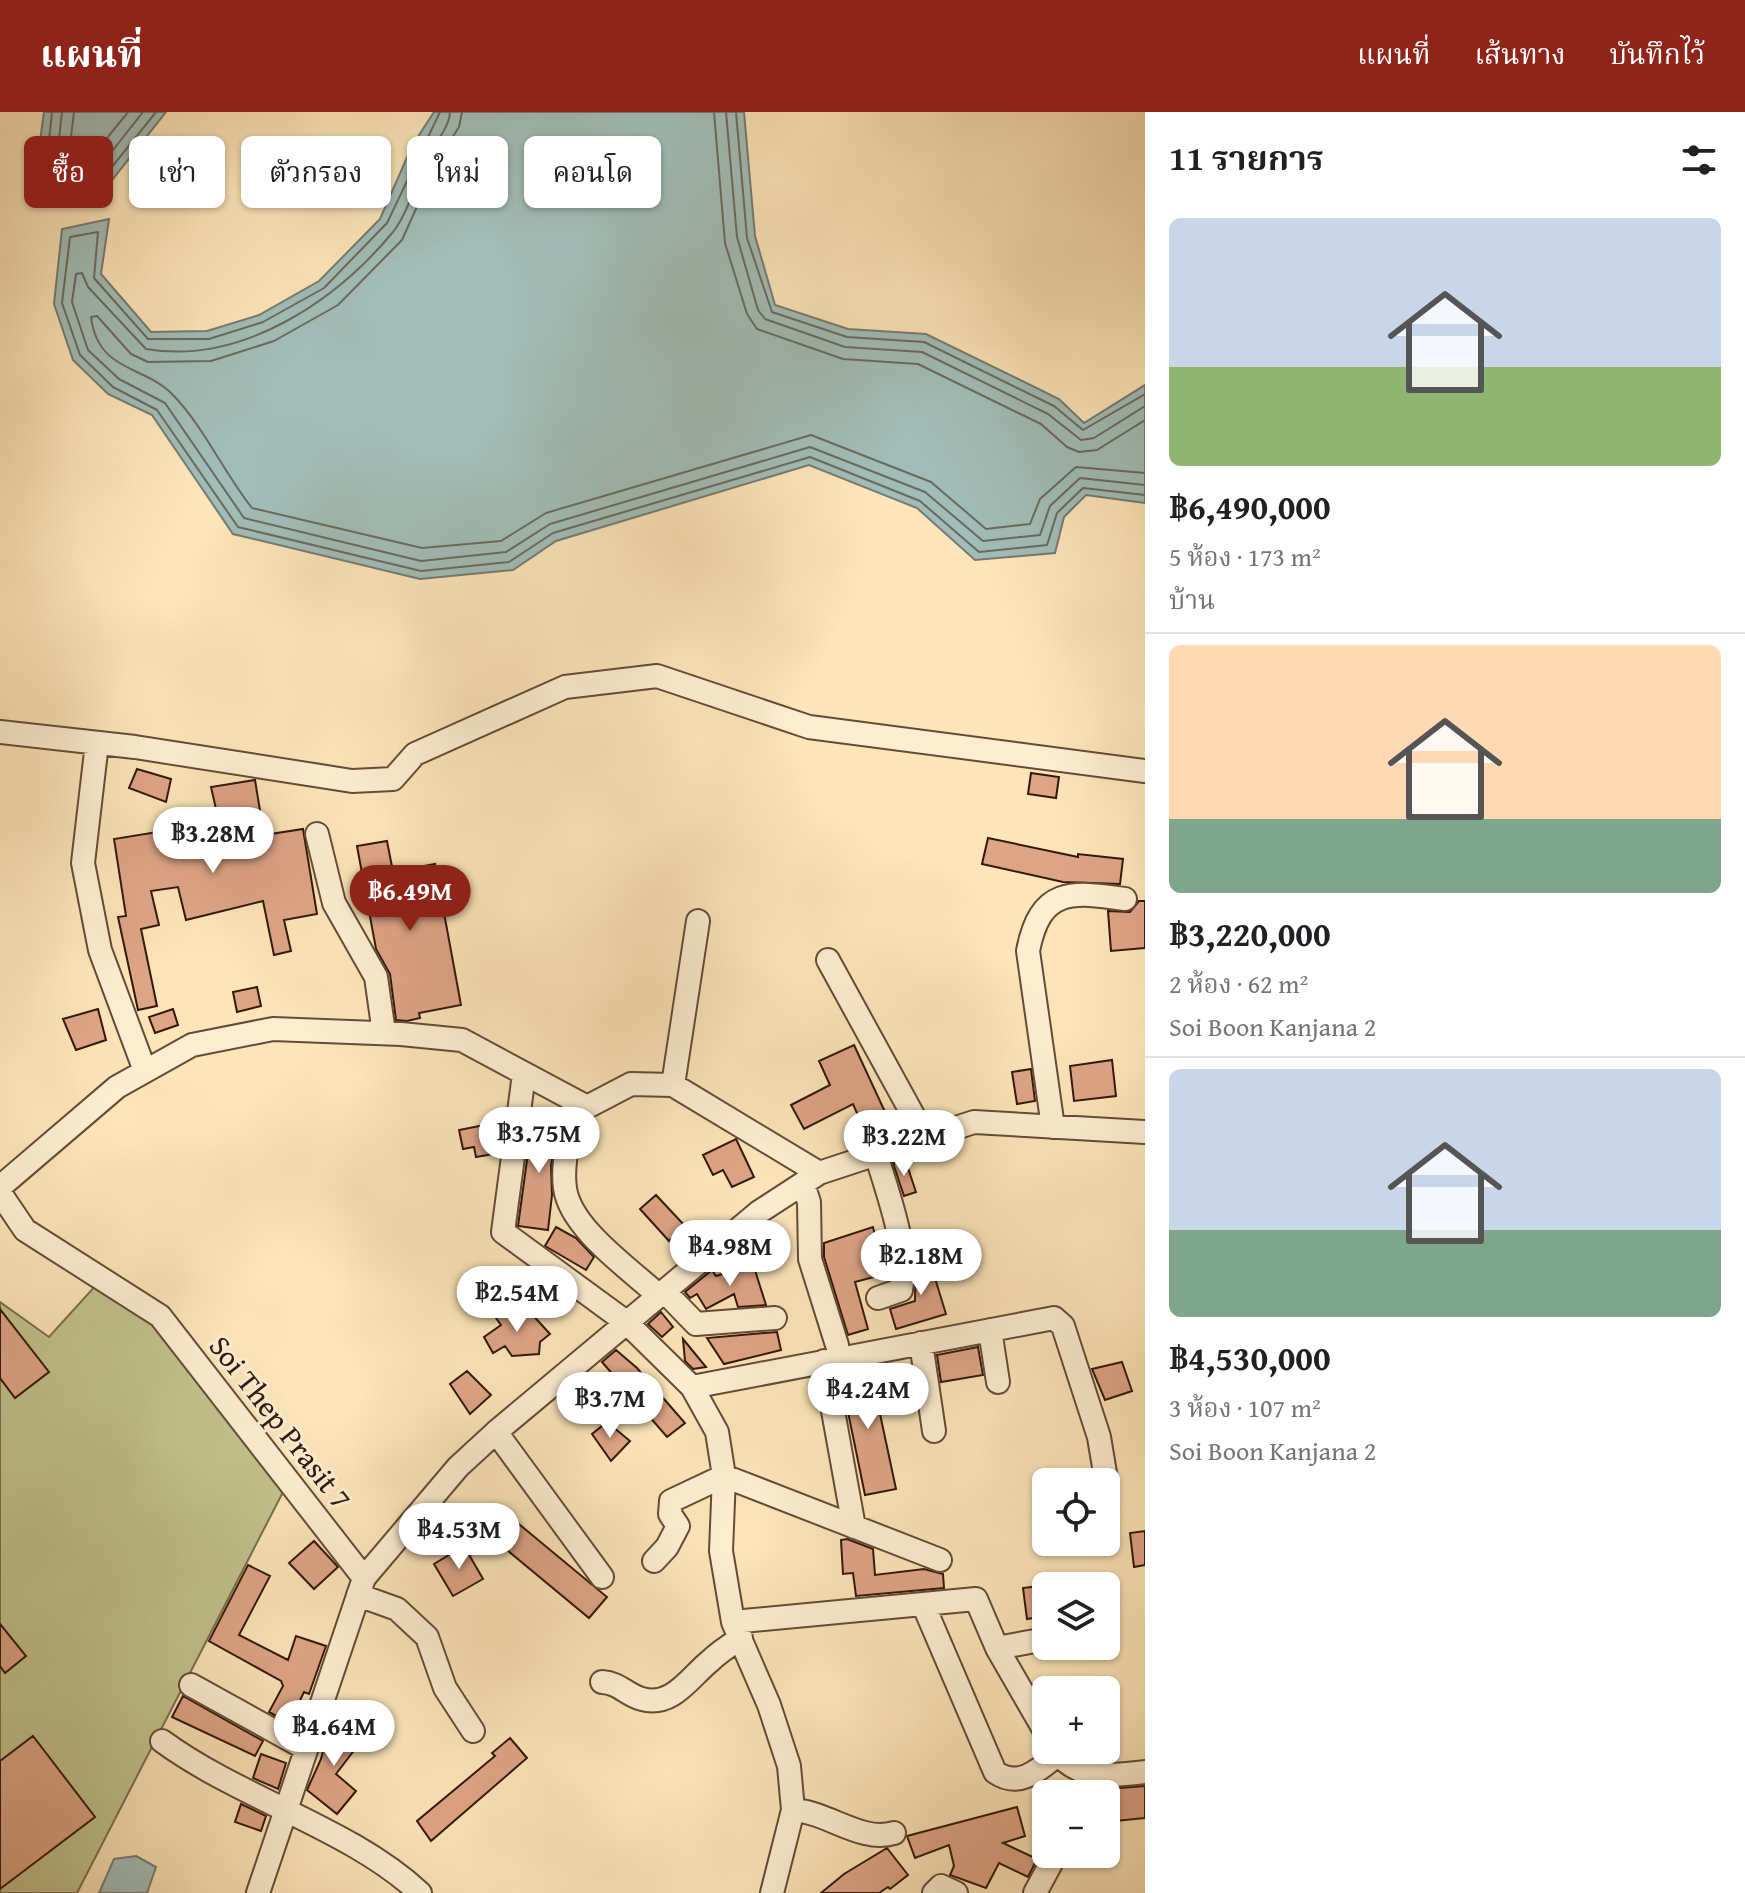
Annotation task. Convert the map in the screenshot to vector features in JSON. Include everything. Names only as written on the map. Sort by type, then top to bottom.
[{"type":"street","points":[[0,732],[97,743],[352,781],[393,779],[415,754],[565,687],[657,676],[809,727],[1145,771]]},
{"type":"street","points":[[97,743],[83,863],[100,950],[145,1071]]},
{"type":"street","points":[[317,834],[334,903],[376,977],[384,1033]]},
{"type":"street","points":[[1053,1127],[1028,951],[1033,929],[1045,909],[1060,897],[1077,892],[1125,899]]},
{"type":"street","points":[[673,1085],[698,921]]},
{"type":"street","points":[[828,960],[925,1137]]},
{"type":"street","points":[[0,1187],[117,1087],[192,1045],[273,1029],[384,1033],[462,1040],[587,1107],[631,1084],[673,1085],[811,1178]]},
{"type":"street","points":[[524,1074],[503,1232],[626,1322],[692,1387],[717,1432],[724,1476],[721,1551],[737,1630],[769,1705],[789,1766],[793,1810],[772,1893]]},
{"type":"street","points":[[575,1101],[564,1187],[569,1204],[586,1230],[696,1324],[775,1318]]},
{"type":"street","points":[[258,1893],[361,1586],[458,1467],[496,1432],[759,1212],[811,1178],[974,1122],[1145,1132]]},
{"type":"street","points":[[876,1154],[899,1235],[903,1281],[901,1290],[878,1298]]},
{"type":"street","points":[[811,1178],[810,1259],[830,1353],[854,1527]]},
{"type":"street","name":"Soi Thep Prasit 7","points":[[0,1193],[25,1230],[160,1316],[361,1586]]},
{"type":"street","points":[[692,1387],[830,1353],[921,1343],[1054,1318],[1059,1321],[1099,1437],[1104,1468]]},
{"type":"street","points":[[990,1330],[998,1382]]},
{"type":"street","points":[[921,1343],[934,1431]]},
{"type":"street","points":[[496,1432],[602,1577]]},
{"type":"street","points":[[654,1561],[667,1547],[678,1526],[670,1514],[671,1501],[724,1476],[940,1560]]},
{"type":"street","points":[[361,1586],[397,1609],[427,1637],[445,1688],[473,1731]]},
{"type":"street","points":[[602,1682],[621,1686],[641,1699],[665,1697],[686,1686],[737,1630],[976,1599],[997,1648],[1032,1709]]},
{"type":"street","points":[[923,1604],[995,1772],[1005,1779],[1019,1780],[1044,1764]]},
{"type":"street","points":[[997,1648],[1032,1642]]},
{"type":"street","points":[[191,1685],[305,1748]]},
{"type":"street","points":[[162,1741],[195,1766],[396,1871],[420,1893]]},
{"type":"street","points":[[1069,1764],[1076,1771],[1107,1776],[1145,1772]]},
{"type":"street","points":[[793,1810],[812,1811],[878,1838],[894,1833]]},
{"type":"street","points":[[1035,1893],[1048,1868]]},
{"type":"street","points":[[934,1893],[941,1886],[956,1893]]},
{"type":"green space","points":[[97,1284],[153,1321],[284,1490],[77,1893],[0,1893],[0,1302],[49,1337]]},
{"type":"water","points":[[44,112],[166,112],[147,136],[129,136],[129,159],[113,179],[113,136],[41,136]]},
{"type":"water","points":[[434,112],[744,112],[755,236],[775,305],[848,329],[926,334],[1059,399],[1084,423],[1145,385],[1145,503],[1086,495],[1064,517],[1055,553],[975,560],[917,508],[809,465],[556,541],[513,570],[420,579],[233,534],[152,415],[108,394],[73,360],[54,304],[62,229],[109,219],[101,274],[151,332],[207,331],[259,315],[319,281],[380,219],[385,208],[391,208],[391,194],[407,157],[407,208],[508,208],[508,136],[418,136]]},
{"type":"water","points":[[136,1856],[156,1867],[147,1893],[99,1893],[114,1859]]},
{"type":"building","points":[[137,769],[171,779],[166,802],[129,788]]},
{"type":"building","points":[[1031,773],[1059,777],[1056,798],[1028,794]]},
{"type":"building","points":[[255,780],[264,835],[303,829],[317,914],[284,920],[291,951],[274,955],[263,901],[186,920],[178,887],[151,891],[159,925],[141,929],[157,1006],[138,1010],[118,917],[126,916],[114,839],[219,822],[211,787]]},
{"type":"building","points":[[988,838],[1078,857],[1078,854],[1123,859],[1120,884],[1063,882],[982,864]]},
{"type":"building","points":[[387,841],[393,872],[435,864],[461,1005],[419,1013],[420,1018],[407,1021],[396,1020],[390,974],[376,949],[357,846]]},
{"type":"building","points":[[1139,901],[1145,901],[1145,948],[1111,951],[1108,911],[1130,912]]},
{"type":"building","points":[[257,987],[261,1006],[237,1012],[233,992]]},
{"type":"building","points":[[98,1009],[106,1040],[76,1050],[63,1019]]},
{"type":"building","points":[[173,1009],[178,1025],[155,1033],[149,1017]]},
{"type":"building","points":[[854,1045],[892,1127],[868,1138],[853,1104],[804,1129],[791,1105],[830,1085],[819,1061]]},
{"type":"building","points":[[1112,1060],[1116,1096],[1074,1101],[1070,1066]]},
{"type":"building","points":[[1031,1069],[1035,1101],[1017,1104],[1012,1072]]},
{"type":"building","points":[[533,1116],[558,1119],[551,1166],[548,1230],[518,1226]]},
{"type":"building","points":[[495,1123],[499,1153],[476,1157],[474,1147],[463,1149],[459,1130]]},
{"type":"building","points":[[736,1139],[754,1177],[732,1187],[723,1170],[713,1175],[703,1155]]},
{"type":"building","points":[[905,1159],[916,1192],[904,1196],[893,1163]]},
{"type":"building","points":[[656,1195],[685,1226],[669,1241],[640,1209]]},
{"type":"building","points":[[556,1227],[576,1238],[594,1257],[586,1270],[545,1246]]},
{"type":"building","points":[[873,1227],[881,1262],[888,1260],[889,1273],[855,1282],[868,1329],[848,1335],[824,1257],[824,1243]]},
{"type":"building","points":[[926,1249],[946,1314],[896,1329],[890,1309],[915,1301],[916,1252]]},
{"type":"building","points":[[753,1264],[766,1305],[738,1307],[734,1294],[706,1309],[697,1294],[690,1298],[685,1292],[712,1270],[716,1276]]},
{"type":"building","points":[[512,1308],[521,1319],[530,1312],[550,1334],[540,1342],[539,1354],[512,1356],[505,1346],[493,1353],[484,1337],[501,1325],[496,1318]]},
{"type":"building","points":[[0,1309],[49,1372],[15,1398],[0,1378]]},
{"type":"building","points":[[661,1312],[673,1327],[662,1337],[648,1324]]},
{"type":"building","points":[[777,1332],[781,1350],[724,1364],[707,1338]]},
{"type":"building","points":[[683,1339],[706,1367],[693,1369],[685,1361]]},
{"type":"building","points":[[978,1347],[983,1375],[941,1382],[937,1355]]},
{"type":"building","points":[[616,1350],[637,1368],[685,1423],[667,1437],[602,1362]]},
{"type":"building","points":[[1122,1362],[1132,1391],[1105,1400],[1092,1369]]},
{"type":"building","points":[[870,1367],[896,1489],[865,1495],[840,1373]]},
{"type":"building","points":[[467,1371],[491,1395],[470,1414],[450,1384]]},
{"type":"building","points":[[607,1422],[630,1441],[611,1461],[592,1434]]},
{"type":"building","points":[[508,1515],[607,1597],[589,1618],[490,1536]]},
{"type":"building","points":[[1145,1531],[1145,1565],[1134,1567],[1130,1533]]},
{"type":"building","points":[[847,1539],[873,1549],[875,1575],[924,1569],[943,1574],[944,1588],[856,1596],[853,1573],[843,1574],[841,1540]]},
{"type":"building","points":[[314,1541],[338,1567],[314,1589],[289,1563]]},
{"type":"building","points":[[464,1546],[483,1579],[453,1596],[434,1564]]},
{"type":"building","points":[[248,1565],[270,1576],[239,1635],[288,1660],[296,1636],[326,1646],[309,1694],[304,1692],[289,1723],[269,1712],[283,1686],[281,1681],[209,1641]]},
{"type":"building","points":[[1032,1587],[1032,1618],[1027,1619],[1023,1588]]},
{"type":"building","points":[[0,1624],[26,1656],[5,1673],[0,1666]]},
{"type":"building","points":[[183,1696],[263,1741],[255,1756],[172,1717]]},
{"type":"building","points":[[332,1718],[362,1740],[336,1774],[356,1791],[337,1814],[307,1790],[321,1759]]},
{"type":"building","points":[[33,1736],[95,1817],[0,1889],[0,1761]]},
{"type":"building","points":[[510,1738],[527,1758],[431,1841],[417,1821],[495,1756],[492,1753]]},
{"type":"building","points":[[261,1754],[286,1763],[278,1789],[253,1778]]},
{"type":"building","points":[[1145,1786],[1145,1818],[1120,1821],[1120,1788]]},
{"type":"building","points":[[241,1804],[266,1816],[261,1831],[235,1822]]},
{"type":"building","points":[[1017,1807],[1025,1836],[1003,1843],[1032,1857],[1032,1868],[1028,1877],[999,1863],[986,1888],[950,1875],[954,1866],[949,1845],[915,1858],[907,1836]]},
{"type":"building","points":[[887,1848],[908,1875],[890,1889],[888,1887],[879,1893],[821,1893],[844,1874]]}]
